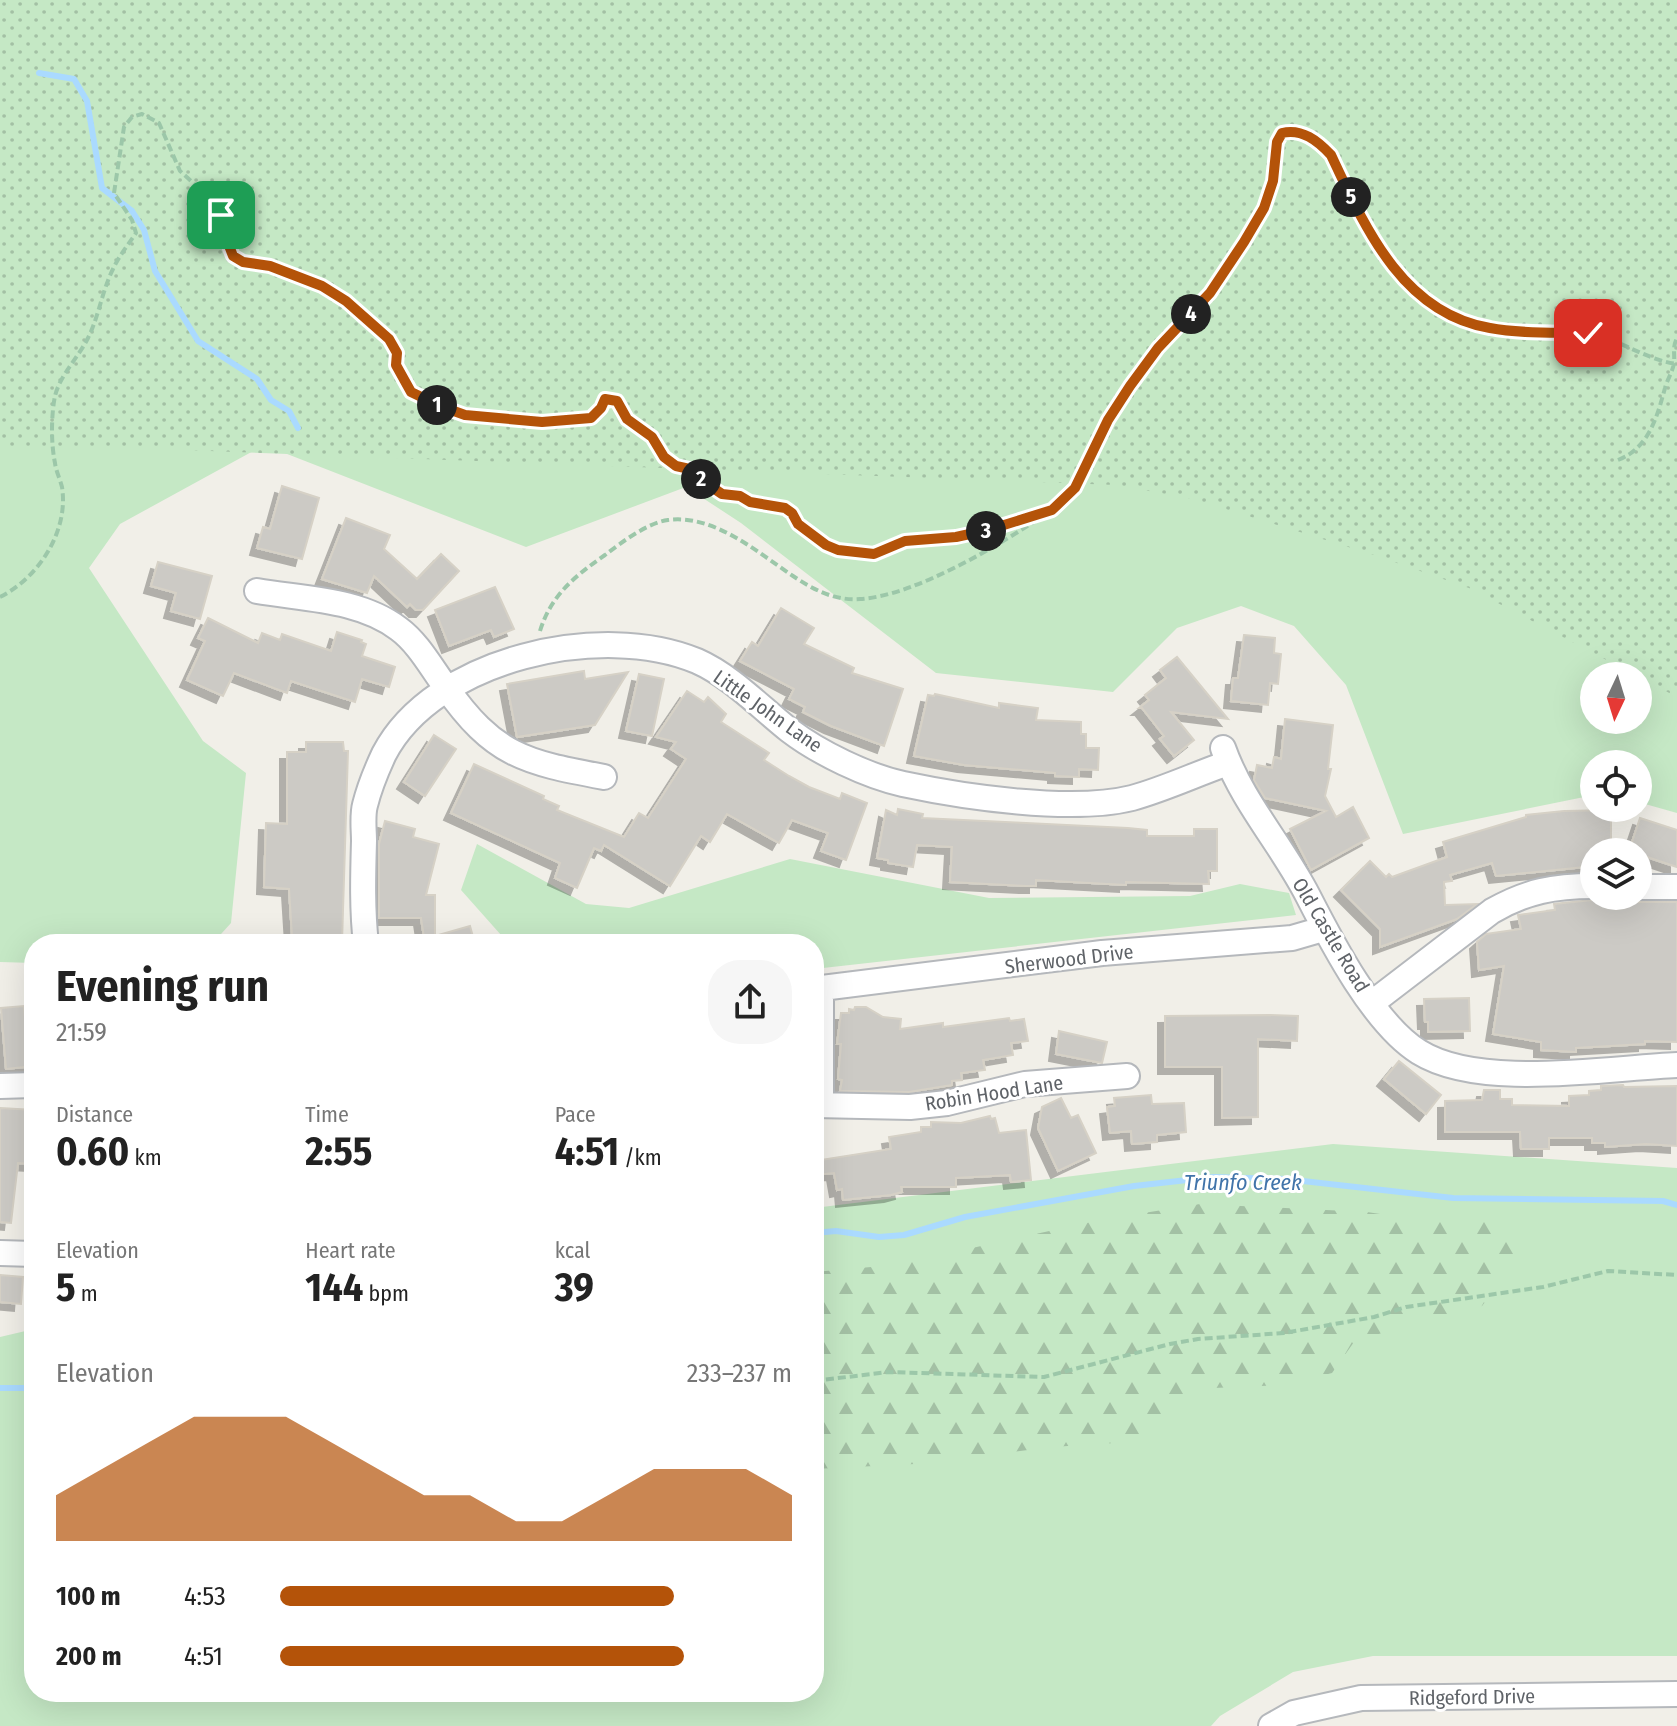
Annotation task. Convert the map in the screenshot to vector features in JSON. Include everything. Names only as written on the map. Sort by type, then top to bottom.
[{"type":"street","points":[[257,591],[362,609],[399,629],[420,652],[466,715],[501,747],[550,767],[604,777]]},
{"type":"street","name":"Little John Lane","points":[[365,934],[362,910],[364,806],[385,753],[414,713],[446,689],[485,668],[542,651],[579,647],[634,648],[697,661],[736,686],[793,733],[850,766],[901,783],[972,796],[1055,803],[1104,803],[1156,791],[1226,755]]},
{"type":"street","name":"Old Castle Road","points":[[1226,755],[1268,833],[1307,893],[1323,929],[1385,1021],[1418,1052],[1438,1062],[1459,1067],[1520,1074],[1677,1065]]},
{"type":"street","points":[[1372,1003],[1492,911],[1512,900],[1560,886],[1580,886]]},
{"type":"street","points":[[1652,887],[1677,887]]},
{"type":"street","name":"Sherwood Drive","points":[[824,988],[1102,953],[1292,938],[1323,929]]},
{"type":"street","name":"Robin Hood Lane","points":[[824,1105],[910,1107],[947,1103],[1025,1084],[1127,1076]]},
{"type":"street","points":[[0,1086],[24,1085]]},
{"type":"street","points":[[0,1253],[24,1254]]},
{"type":"street","name":"Ridgeford Drive","points":[[1271,1726],[1294,1713],[1361,1698],[1677,1694]]},
{"type":"path","points":[[0,597],[17,588],[38,568],[55,539],[62,489],[55,463],[55,398],[60,380],[90,335],[113,268],[136,233],[132,220],[114,193],[124,127],[132,117],[142,114],[159,123],[180,171],[211,199],[227,226],[233,256],[243,262],[270,266],[322,286],[346,301],[389,339],[397,353],[396,365],[411,392],[440,406],[465,415],[542,422],[591,418],[605,399],[617,401],[627,419],[652,437],[664,457],[676,466],[694,470],[703,481],[722,494],[785,508],[798,524],[838,550],[874,554],[905,541],[977,533],[1052,510]]},
{"type":"path","points":[[542,651],[539,633],[542,623],[550,604],[572,577],[629,538],[666,520],[698,521],[729,535],[827,596],[858,599],[886,595],[932,577],[1008,539],[1052,510],[1075,488],[1108,420],[1130,386],[1158,348],[1210,293],[1244,242],[1264,208],[1273,181],[1277,142],[1282,133],[1301,133],[1321,144],[1331,155],[1372,238],[1403,281],[1433,305],[1462,321],[1491,329],[1588,333],[1660,362],[1675,364]]},
{"type":"path","points":[[1618,460],[1635,450],[1660,412],[1675,364],[1673,345],[1677,338]]},
{"type":"path","points":[[824,1380],[888,1372],[1044,1377],[1170,1344],[1284,1333],[1374,1317],[1406,1307],[1543,1287],[1608,1271],[1677,1275]]},
{"type":"green space","points":[[0,0],[1677,0],[1677,813],[1652,806],[1652,750],[1580,750],[1580,798],[1403,834],[1346,685],[1294,626],[1241,606],[1177,628],[1113,692],[936,673],[741,523],[686,487],[526,547],[264,445],[120,524],[89,568],[203,741],[246,773],[231,923],[221,934],[24,934],[24,963],[0,962]]},
{"type":"green space","points":[[0,0],[1677,0],[1677,697],[1652,684],[1652,662],[1610,662],[1469,588],[1193,499],[1116,485],[77,446],[0,448]]},
{"type":"green space","points":[[477,844],[586,904],[629,908],[790,859],[989,898],[1190,896],[1240,884],[1289,893],[1296,915],[824,968],[824,934],[500,934],[461,890]]},
{"type":"green space","points":[[1333,1144],[1677,1168],[1677,1656],[1373,1656],[1293,1672],[1220,1716],[1211,1726],[0,1726],[0,1337],[24,1331],[24,1702],[824,1702],[824,1207]]},
{"type":"green space","points":[[1200,1204],[1367,1212],[1426,1221],[1492,1216],[1521,1219],[1519,1258],[1482,1306],[1354,1342],[1332,1373],[1286,1385],[1190,1389],[1180,1416],[1146,1441],[1052,1447],[915,1464],[824,1469],[824,1271],[894,1265],[1100,1220]]},
{"type":"building","points":[[282,486],[319,498],[302,559],[257,548],[263,527],[270,529]]},
{"type":"building","points":[[346,518],[390,535],[384,549],[417,579],[441,554],[459,571],[423,610],[416,610],[410,604],[407,607],[374,576],[367,593],[322,579]]},
{"type":"building","points":[[158,562],[212,576],[200,619],[171,611],[176,593],[151,586]]},
{"type":"building","points":[[495,587],[514,629],[494,637],[491,630],[449,646],[435,610]]},
{"type":"building","points":[[781,608],[814,628],[804,644],[854,668],[852,673],[903,689],[884,746],[803,712],[805,707],[789,699],[794,689],[740,661],[752,642],[758,646]]},
{"type":"building","points":[[208,618],[258,643],[262,633],[280,640],[282,634],[331,651],[337,632],[362,640],[366,644],[362,656],[395,667],[389,687],[362,679],[355,702],[291,681],[287,693],[234,673],[223,696],[187,680],[205,641],[198,638]]},
{"type":"building","points":[[1244,635],[1275,638],[1274,653],[1281,654],[1278,684],[1270,683],[1268,705],[1231,701],[1233,678],[1238,678]]},
{"type":"building","points":[[1177,657],[1228,719],[1171,712],[1194,740],[1174,756],[1160,739],[1164,736],[1139,708],[1149,700],[1145,695],[1166,678],[1160,670]]},
{"type":"building","points":[[584,671],[585,679],[628,672],[595,725],[517,737],[507,684]]},
{"type":"building","points":[[639,674],[664,679],[652,736],[626,731]]},
{"type":"building","points":[[687,691],[704,702],[708,697],[726,714],[721,722],[769,753],[764,760],[789,776],[840,799],[842,793],[867,803],[846,860],[821,851],[828,833],[792,820],[779,843],[727,814],[710,842],[701,836],[670,886],[604,845],[601,851],[594,848],[577,888],[555,878],[560,863],[451,813],[474,764],[544,796],[543,799],[559,806],[557,810],[624,837],[639,813],[648,818],[686,759],[671,749],[676,742],[656,737]]},
{"type":"building","points":[[928,695],[999,708],[999,703],[1038,708],[1036,720],[1081,722],[1081,734],[1086,734],[1086,748],[1099,748],[1098,770],[1079,769],[1079,777],[1055,776],[1055,773],[964,765],[914,756]]},
{"type":"building","points":[[1285,719],[1333,725],[1328,769],[1331,769],[1325,796],[1336,817],[1353,807],[1369,838],[1311,870],[1290,829],[1326,811],[1265,798],[1254,780],[1257,765],[1272,768],[1274,757],[1281,759]]},
{"type":"building","points":[[434,735],[456,749],[425,796],[404,782]]},
{"type":"building","points":[[306,742],[343,742],[344,751],[348,751],[342,934],[292,934],[289,889],[264,887],[266,823],[287,824],[287,752],[306,752]]},
{"type":"building","points":[[898,809],[923,814],[922,818],[1128,828],[1147,830],[1147,836],[1194,836],[1194,829],[1217,829],[1217,871],[1208,871],[1209,884],[1126,882],[1126,885],[1036,880],[1036,886],[1026,886],[950,882],[952,847],[917,845],[913,867],[877,858],[886,810],[897,815]]},
{"type":"building","points":[[1580,811],[1580,822],[1611,822],[1611,838],[1580,838],[1580,867],[1496,876],[1492,863],[1450,875],[1452,881],[1444,882],[1445,905],[1477,904],[1457,919],[1380,947],[1380,929],[1341,890],[1370,861],[1386,877],[1389,874],[1392,877],[1447,857],[1443,842],[1526,815]]},
{"type":"building","points":[[385,821],[415,829],[413,837],[439,844],[426,895],[435,895],[435,934],[423,934],[421,918],[379,918],[379,844]]},
{"type":"building","points":[[1639,822],[1652,822],[1677,830],[1677,867],[1652,859],[1652,838],[1633,838]]},
{"type":"building","points":[[1580,901],[1580,910],[1652,910],[1652,902],[1677,902],[1677,1042],[1645,1041],[1645,1044],[1576,1048],[1576,1052],[1541,1050],[1541,1042],[1493,1034],[1504,966],[1479,970],[1477,942],[1486,934],[1521,929],[1518,915],[1555,910],[1554,904]]},
{"type":"building","points":[[470,926],[472,934],[442,934]]},
{"type":"building","points":[[1469,998],[1470,1031],[1428,1032],[1424,999]]},
{"type":"building","points":[[24,1006],[24,1067],[6,1069],[1,1008]]},
{"type":"building","points":[[855,1007],[866,1007],[883,1017],[901,1019],[900,1029],[943,1023],[943,1027],[1009,1018],[1010,1021],[1024,1019],[1028,1041],[1011,1043],[1013,1055],[983,1060],[985,1070],[961,1073],[962,1080],[952,1081],[952,1085],[909,1092],[840,1091],[841,1044],[837,1044],[841,1013],[849,1013],[849,1009],[854,1010]]},
{"type":"building","points":[[1165,1016],[1298,1016],[1297,1041],[1258,1039],[1258,1117],[1222,1118],[1222,1067],[1165,1067]]},
{"type":"building","points":[[1059,1031],[1107,1042],[1102,1063],[1056,1054]]},
{"type":"building","points":[[1399,1061],[1441,1095],[1426,1114],[1384,1079]]},
{"type":"building","points":[[1601,1086],[1677,1086],[1677,1146],[1646,1144],[1605,1147],[1605,1143],[1592,1143],[1592,1138],[1549,1138],[1549,1149],[1521,1149],[1520,1132],[1445,1132],[1445,1101],[1482,1100],[1484,1090],[1500,1090],[1500,1099],[1512,1099],[1512,1105],[1569,1106],[1569,1096],[1589,1095],[1589,1091],[1601,1090]]},
{"type":"building","points":[[1151,1095],[1152,1104],[1184,1103],[1186,1132],[1157,1135],[1157,1142],[1132,1144],[1131,1131],[1110,1133],[1107,1107],[1115,1106],[1114,1098]]},
{"type":"building","points":[[1061,1098],[1071,1118],[1078,1115],[1096,1153],[1058,1171],[1038,1128],[1042,1107]]},
{"type":"building","points":[[0,1108],[24,1109],[24,1163],[18,1163],[11,1223],[0,1222]]},
{"type":"building","points":[[990,1116],[991,1119],[995,1118],[999,1133],[1026,1130],[1031,1180],[1011,1182],[1010,1175],[956,1178],[956,1187],[901,1187],[902,1192],[891,1195],[843,1200],[842,1189],[837,1190],[834,1173],[824,1174],[824,1159],[891,1149],[889,1137],[921,1132],[921,1127],[931,1127],[931,1122],[961,1123]]},
{"type":"building","points":[[0,1275],[23,1277],[21,1304],[0,1302]]},
{"type":"waterway","points":[[39,73],[74,79],[87,101],[102,188],[132,211],[144,230],[155,271],[198,341],[257,379],[271,400],[289,411],[298,428]]},
{"type":"waterway","name":"Triunfo Creek","points":[[824,1232],[879,1237],[904,1235],[965,1217],[1134,1186],[1214,1177],[1285,1179],[1453,1198],[1663,1201],[1677,1205]]},
{"type":"waterway","name":"Triunfo Creek","points":[[0,1388],[24,1388]]},
{"type":"route","points":[[221,215],[227,226],[233,256],[243,262],[270,266],[322,286],[346,301],[389,339],[397,353],[396,365],[411,392],[465,415],[542,422],[591,418],[605,399],[617,401],[627,419],[652,437],[664,457],[676,466],[694,470],[703,481],[722,494],[785,508],[798,524],[826,545],[838,550],[874,554],[905,541],[956,537],[1019,522],[1052,510],[1075,488],[1108,420],[1130,386],[1158,348],[1210,293],[1264,208],[1273,181],[1277,142],[1282,133],[1301,133],[1321,144],[1331,155],[1372,238],[1403,281],[1433,305],[1462,321],[1491,329],[1588,333]]}]
